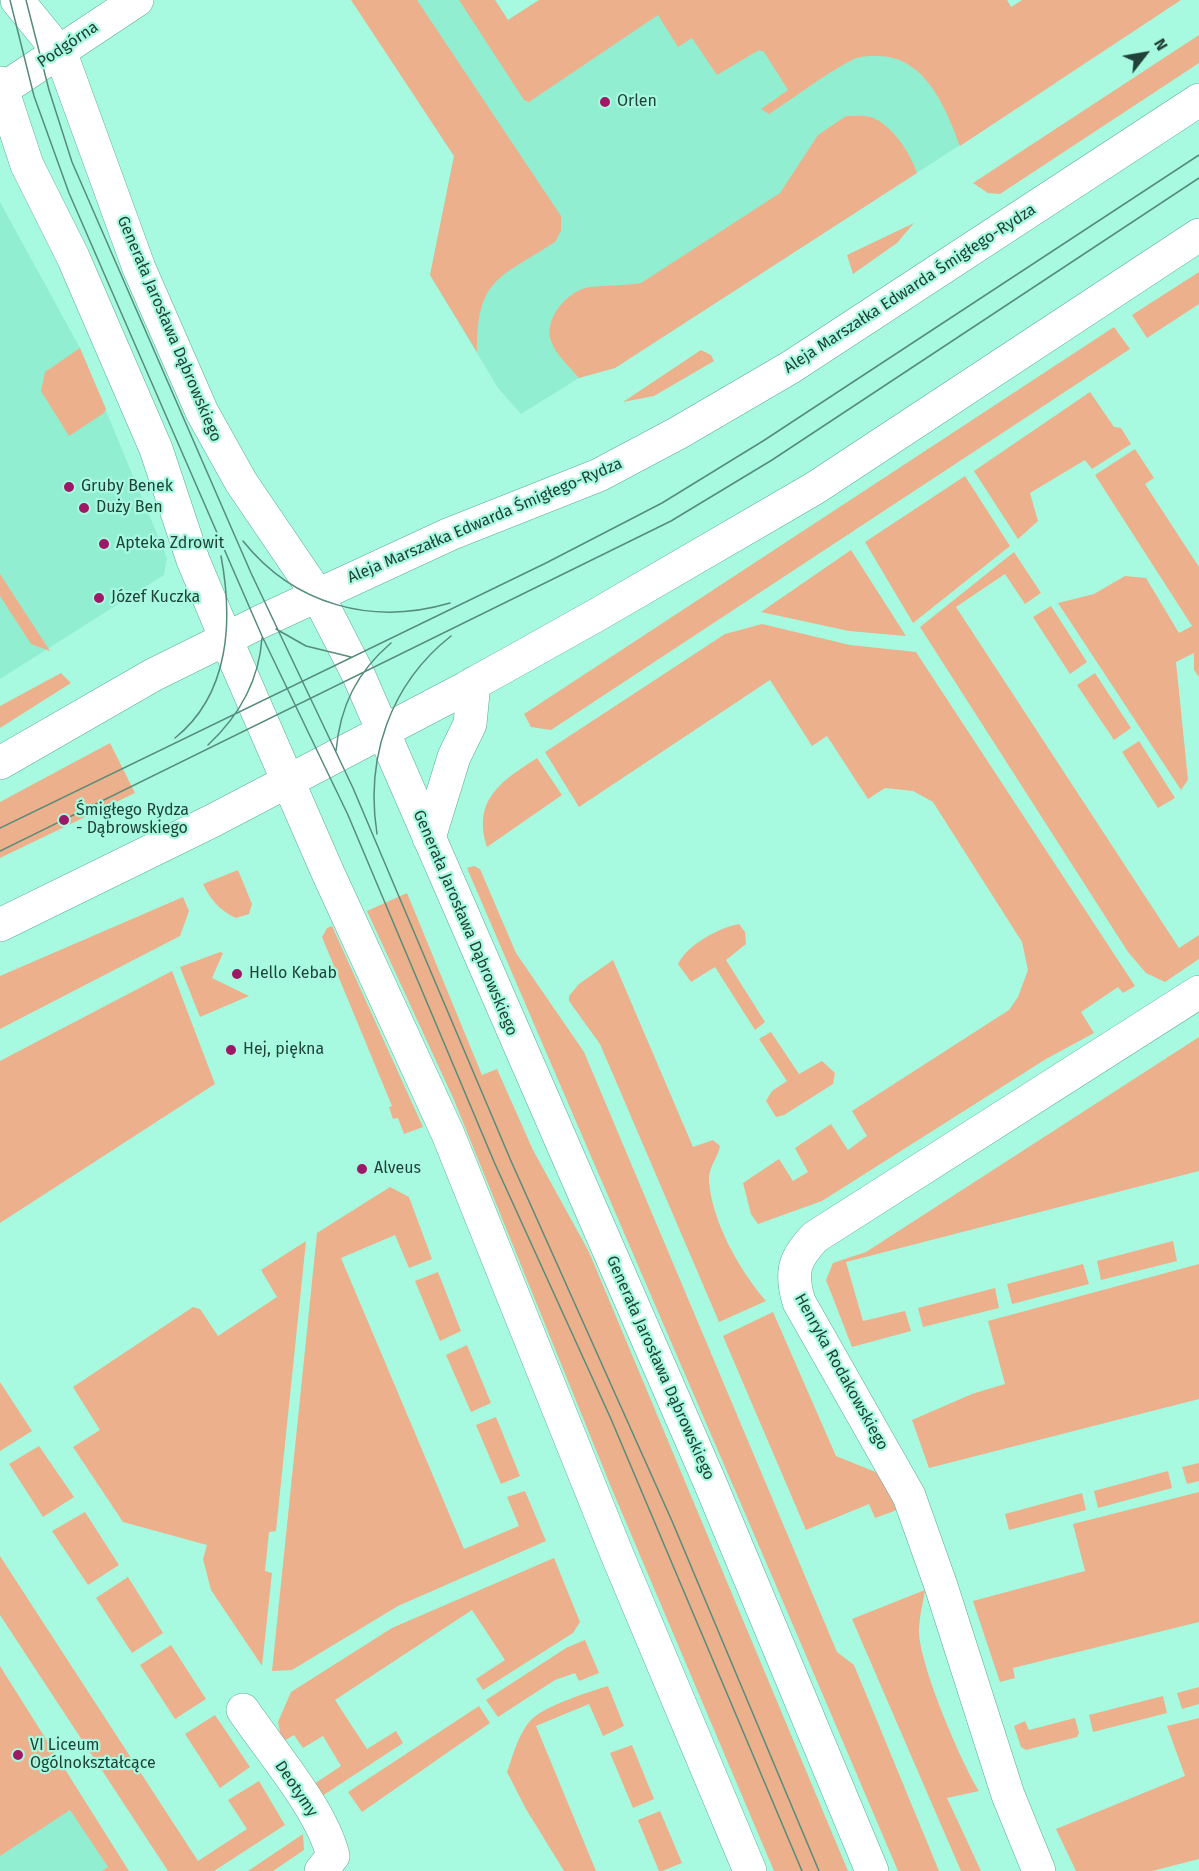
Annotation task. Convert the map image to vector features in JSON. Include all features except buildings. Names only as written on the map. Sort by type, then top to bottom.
[{"type":"main road","name":"Generała Jarosława Dąbrowskiego","points":[[17,0],[57,52],[85,114],[139,268],[202,412],[241,482],[317,594],[359,676],[711,1485],[872,1871]]},
{"type":"main road","name":"Podgórna","points":[[1,88],[137,0]]},
{"type":"main road","points":[[1,88],[27,165],[74,256],[156,449],[193,560],[226,639],[288,782],[448,1134],[616,1552],[750,1871]]},
{"type":"main road","name":"Aleja Marszałka Edwarda Śmigłego-Rydza","points":[[0,763],[153,675],[317,594],[450,534],[599,475],[678,433],[792,367],[1199,100]]},
{"type":"main road","points":[[0,925],[288,782],[474,684],[815,488],[1199,235]]},
{"type":"main road","points":[[429,838],[454,758],[470,724],[474,684]]},
{"type":"main road","name":"Henryka Rodakowskiego","points":[[1039,1871],[1008,1795],[941,1586],[909,1496],[799,1302],[795,1287],[795,1265],[801,1252],[815,1237],[1199,992]]},
{"type":"main road","name":"Deotymy","points":[[243,1710],[329,1840],[333,1856],[321,1871]]},
{"type":"shaded area","points":[[351,0],[417,0],[561,216],[561,231],[555,242],[505,274],[487,294],[481,309],[477,352],[430,275],[454,156]]},
{"type":"shaded area","points":[[352,0],[495,0],[508,20],[539,0],[1007,0],[1056,83],[615,368],[579,378],[521,414],[498,388],[430,275],[454,156]]},
{"type":"shaded area","points":[[459,0],[495,0],[508,20],[539,0],[1007,0],[1011,7],[1022,0],[1181,0],[960,146],[948,116],[931,86],[908,64],[893,58],[876,56],[857,58],[832,71],[769,114],[761,109],[788,90],[764,52],[759,50],[717,75],[692,38],[678,47],[658,15],[529,102],[524,100]]},
{"type":"shaded area","points":[[1199,35],[1199,63],[1000,194],[988,193],[973,183]]},
{"type":"shaded area","points":[[846,116],[871,117],[886,126],[905,148],[917,173],[615,368],[579,378],[556,351],[549,332],[554,315],[566,300],[582,289],[590,287],[641,283],[780,193],[818,135]]},
{"type":"shaded area","points":[[0,202],[80,348],[167,558],[164,575],[0,679]]},
{"type":"shaded area","points":[[914,223],[897,243],[853,274],[847,255]]},
{"type":"shaded area","points":[[1199,272],[1199,304],[1147,338],[1132,315]]},
{"type":"shaded area","points":[[1114,327],[1130,349],[551,730],[531,727],[524,714]]},
{"type":"shaded area","points":[[80,348],[106,409],[104,413],[69,436],[41,391],[45,372]]},
{"type":"shaded area","points":[[701,350],[711,355],[714,361],[654,396],[623,402]]},
{"type":"shaded area","points":[[1090,392],[1114,427],[1121,428],[1131,444],[1092,469],[1085,460],[1030,493],[1038,521],[1018,539],[974,471]]},
{"type":"shaded area","points":[[1135,449],[1154,478],[1145,484],[1199,567],[1199,677],[1194,670],[1194,653],[1176,662],[1188,780],[1181,790],[1058,603],[1094,594],[1125,576],[1146,578],[1179,633],[1192,626],[1095,475]]},
{"type":"shaded area","points":[[965,476],[1010,546],[913,623],[865,542]]},
{"type":"shaded area","points":[[851,550],[906,636],[849,631],[761,612]]},
{"type":"shaded area","points":[[1014,552],[1041,593],[1025,604],[1005,574],[956,607],[1179,948],[1199,935],[1199,959],[1165,982],[1146,973],[1128,952],[920,627]]},
{"type":"shaded area","points":[[0,574],[50,651],[31,644],[0,596]]},
{"type":"shaded area","points":[[1051,606],[1087,662],[1070,674],[1033,617]]},
{"type":"shaded area","points":[[762,624],[850,645],[916,652],[1135,986],[1123,993],[1118,987],[1081,1012],[1094,1033],[1046,1059],[822,1201],[758,1224],[751,1214],[743,1183],[779,1159],[793,1181],[808,1172],[795,1148],[831,1124],[848,1150],[867,1136],[852,1111],[1009,1010],[1018,997],[1028,970],[1022,942],[933,802],[913,791],[885,788],[868,799],[827,736],[812,746],[770,680],[579,807],[545,752],[725,634]]},
{"type":"shaded area","points":[[61,673],[71,683],[0,728],[0,706]]},
{"type":"shaded area","points":[[1095,673],[1131,728],[1114,740],[1077,685]]},
{"type":"shaded area","points":[[1139,741],[1175,798],[1158,808],[1122,752]]},
{"type":"shaded area","points":[[110,743],[135,793],[0,858],[0,802]]},
{"type":"shaded area","points":[[537,758],[562,795],[487,847],[483,830],[484,816],[493,793],[512,775]]},
{"type":"shaded area","points":[[474,866],[480,869],[516,953],[584,1052],[837,1652],[854,1665],[939,1871],[898,1871],[467,868]]},
{"type":"shaded area","points":[[238,870],[252,904],[249,914],[236,918],[216,904],[203,884]]},
{"type":"shaded area","points":[[407,893],[482,1075],[497,1069],[533,1150],[589,1252],[848,1871],[774,1871],[611,1487],[454,1100],[367,911]]},
{"type":"shaded area","points":[[183,897],[189,911],[180,936],[0,1029],[0,976]]},
{"type":"shaded area","points":[[739,924],[745,932],[746,944],[726,960],[765,1022],[755,1030],[715,967],[691,982],[678,964],[688,950],[704,938]]},
{"type":"shaded area","points":[[332,926],[423,1127],[404,1134],[398,1118],[393,1119],[389,1107],[392,1106],[322,937],[327,928]]},
{"type":"shaded area","points":[[220,952],[223,953],[212,978],[249,996],[200,1017],[180,967]]},
{"type":"shaded area","points":[[613,960],[693,1147],[713,1140],[720,1146],[709,1176],[711,1197],[721,1229],[737,1261],[766,1301],[719,1322],[600,1044],[569,1001],[569,996],[579,984]]},
{"type":"shaded area","points":[[172,971],[215,1084],[0,1223],[0,1061]]},
{"type":"shaded area","points":[[771,1032],[799,1074],[822,1061],[835,1073],[833,1084],[784,1115],[776,1117],[766,1101],[772,1091],[787,1081],[759,1039]]},
{"type":"shaded area","points":[[1199,1037],[1199,1171],[846,1262],[863,1321],[905,1311],[911,1331],[852,1347],[826,1280],[833,1263],[866,1252]]},
{"type":"shaded area","points":[[390,1187],[409,1197],[432,1259],[409,1268],[395,1235],[341,1258],[464,1549],[519,1526],[507,1497],[525,1491],[546,1541],[398,1606],[292,1670],[272,1671],[317,1233]]},
{"type":"shaded area","points":[[306,1241],[276,1531],[269,1532],[265,1571],[272,1573],[262,1666],[211,1590],[203,1559],[207,1545],[123,1522],[73,1447],[100,1430],[73,1387],[193,1307],[200,1309],[218,1336],[277,1297],[261,1270]]},
{"type":"shaded area","points":[[1173,1241],[1177,1261],[1101,1280],[1097,1261]]},
{"type":"shaded area","points":[[1083,1264],[1089,1284],[1012,1304],[1007,1284]]},
{"type":"shaded area","points":[[1199,1264],[1199,1399],[929,1468],[912,1420],[972,1394],[1005,1384],[988,1321]]},
{"type":"shaded area","points":[[438,1272],[461,1331],[440,1341],[415,1281]]},
{"type":"shaded area","points":[[995,1288],[999,1308],[923,1327],[918,1308]]},
{"type":"shaded area","points":[[773,1312],[836,1456],[878,1473],[897,1510],[875,1518],[869,1504],[806,1530],[723,1336]]},
{"type":"shaded area","points":[[467,1345],[491,1403],[471,1412],[446,1355]]},
{"type":"shaded area","points":[[0,1382],[32,1431],[0,1451]]},
{"type":"shaded area","points":[[496,1417],[520,1476],[501,1484],[476,1425]]},
{"type":"shaded area","points":[[39,1446],[74,1497],[43,1517],[9,1464]]},
{"type":"shaded area","points":[[1199,1463],[1199,1481],[1187,1484],[1182,1467]]},
{"type":"shaded area","points":[[1168,1471],[1172,1488],[1098,1508],[1094,1491]]},
{"type":"shaded area","points":[[1199,1492],[1199,1622],[1013,1668],[1015,1678],[1000,1682],[973,1601],[1085,1571],[1073,1524]]},
{"type":"shaded area","points":[[1082,1493],[1086,1510],[1009,1530],[1005,1514]]},
{"type":"shaded area","points":[[85,1512],[119,1565],[88,1585],[52,1531]]},
{"type":"shaded area","points":[[0,1556],[198,1861],[247,1829],[228,1800],[259,1781],[285,1825],[214,1871],[168,1871],[0,1615]]},
{"type":"shaded area","points":[[554,1558],[580,1622],[573,1633],[483,1690],[476,1679],[505,1660],[472,1610],[335,1700],[367,1749],[396,1731],[403,1743],[319,1798],[311,1786],[341,1766],[323,1736],[303,1748],[294,1735],[282,1742],[278,1722],[291,1692],[392,1628]]},
{"type":"shaded area","points":[[128,1577],[163,1633],[132,1653],[96,1598]]},
{"type":"shaded area","points":[[925,1590],[919,1631],[926,1666],[952,1736],[979,1791],[947,1798],[981,1871],[961,1871],[852,1619]]},
{"type":"shaded area","points":[[585,1640],[599,1673],[579,1681],[575,1673],[555,1680],[498,1717],[486,1700],[566,1648]]},
{"type":"shaded area","points":[[171,1645],[206,1699],[175,1719],[140,1665]]},
{"type":"shaded area","points":[[0,1666],[129,1871],[102,1871],[108,1867],[70,1810],[0,1856]]},
{"type":"shaded area","points":[[608,1686],[624,1726],[603,1736],[589,1704],[536,1726],[596,1871],[564,1871],[526,1809],[507,1772],[522,1732],[536,1715],[567,1700]]},
{"type":"shaded area","points":[[1199,1687],[1199,1704],[1182,1709],[1177,1693]]},
{"type":"shaded area","points":[[1163,1696],[1167,1713],[1093,1732],[1089,1715]]},
{"type":"shaded area","name":"VI Liceum Ogólnokształcące","points":[[0,1700],[108,1867],[102,1871],[0,1871]]},
{"type":"shaded area","points":[[479,1706],[490,1723],[362,1812],[348,1792]]},
{"type":"shaded area","points":[[215,1715],[250,1767],[220,1788],[185,1734]]},
{"type":"shaded area","points":[[1075,1718],[1079,1733],[1077,1737],[1026,1750],[1021,1747],[1014,1726],[1025,1721],[1029,1730]]},
{"type":"shaded area","points":[[1199,1718],[1199,1859],[1152,1871],[1076,1871],[1056,1829],[1185,1776],[1167,1726]]},
{"type":"shaded area","points":[[632,1745],[654,1799],[633,1808],[610,1753]]},
{"type":"shaded area","points":[[660,1811],[682,1863],[662,1871],[659,1871],[638,1820]]},
{"type":"shaded area","points":[[303,1834],[304,1850],[273,1871],[248,1871]]},
{"type":"tram line","points":[[10,0],[34,96],[69,193],[262,636],[348,815],[495,1164],[611,1419],[802,1871]]},
{"type":"tram line","points":[[26,0],[49,90],[72,162],[251,573],[353,788],[511,1161],[672,1521],[819,1871]]},
{"type":"tram line","points":[[0,828],[546,563],[662,503],[763,441],[1199,155]]},
{"type":"tram line","points":[[0,851],[671,521],[772,460],[1199,178]]},
{"type":"tram line","points":[[243,541],[263,563],[286,581],[310,595],[336,605],[392,612],[421,610],[450,603]]},
{"type":"tram line","points":[[175,738],[193,720],[207,700],[217,678],[223,654],[227,605],[221,556]]},
{"type":"tram line","points":[[276,629],[306,646],[351,657]]},
{"type":"tram line","points":[[377,834],[374,806],[375,778],[379,751],[387,724],[412,676],[451,636]]},
{"type":"tram line","points":[[208,745],[229,722],[246,697],[257,669],[262,638]]},
{"type":"tram line","points":[[336,751],[342,719],[352,691],[369,666],[391,643]]},
{"type":"place","name":"Orlen","points":[[605,102]]},
{"type":"place","name":"Gruby Benek","points":[[69,487]]},
{"type":"place","name":"Duży Ben","points":[[84,508]]},
{"type":"place","name":"Apteka Zdrowit","points":[[104,544]]},
{"type":"place","name":"Józef Kuczka","points":[[99,598]]},
{"type":"place","name":"Śmigłego Rydza - Dąbrowskiego","points":[[64,820]]},
{"type":"place","name":"Hello Kebab","points":[[237,974]]},
{"type":"place","name":"Hej, piękna","points":[[231,1050]]},
{"type":"place","name":"Alveus","points":[[362,1169]]},
{"type":"place","name":"VI Liceum Ogólnokształcące","points":[[18,1755]]}]
